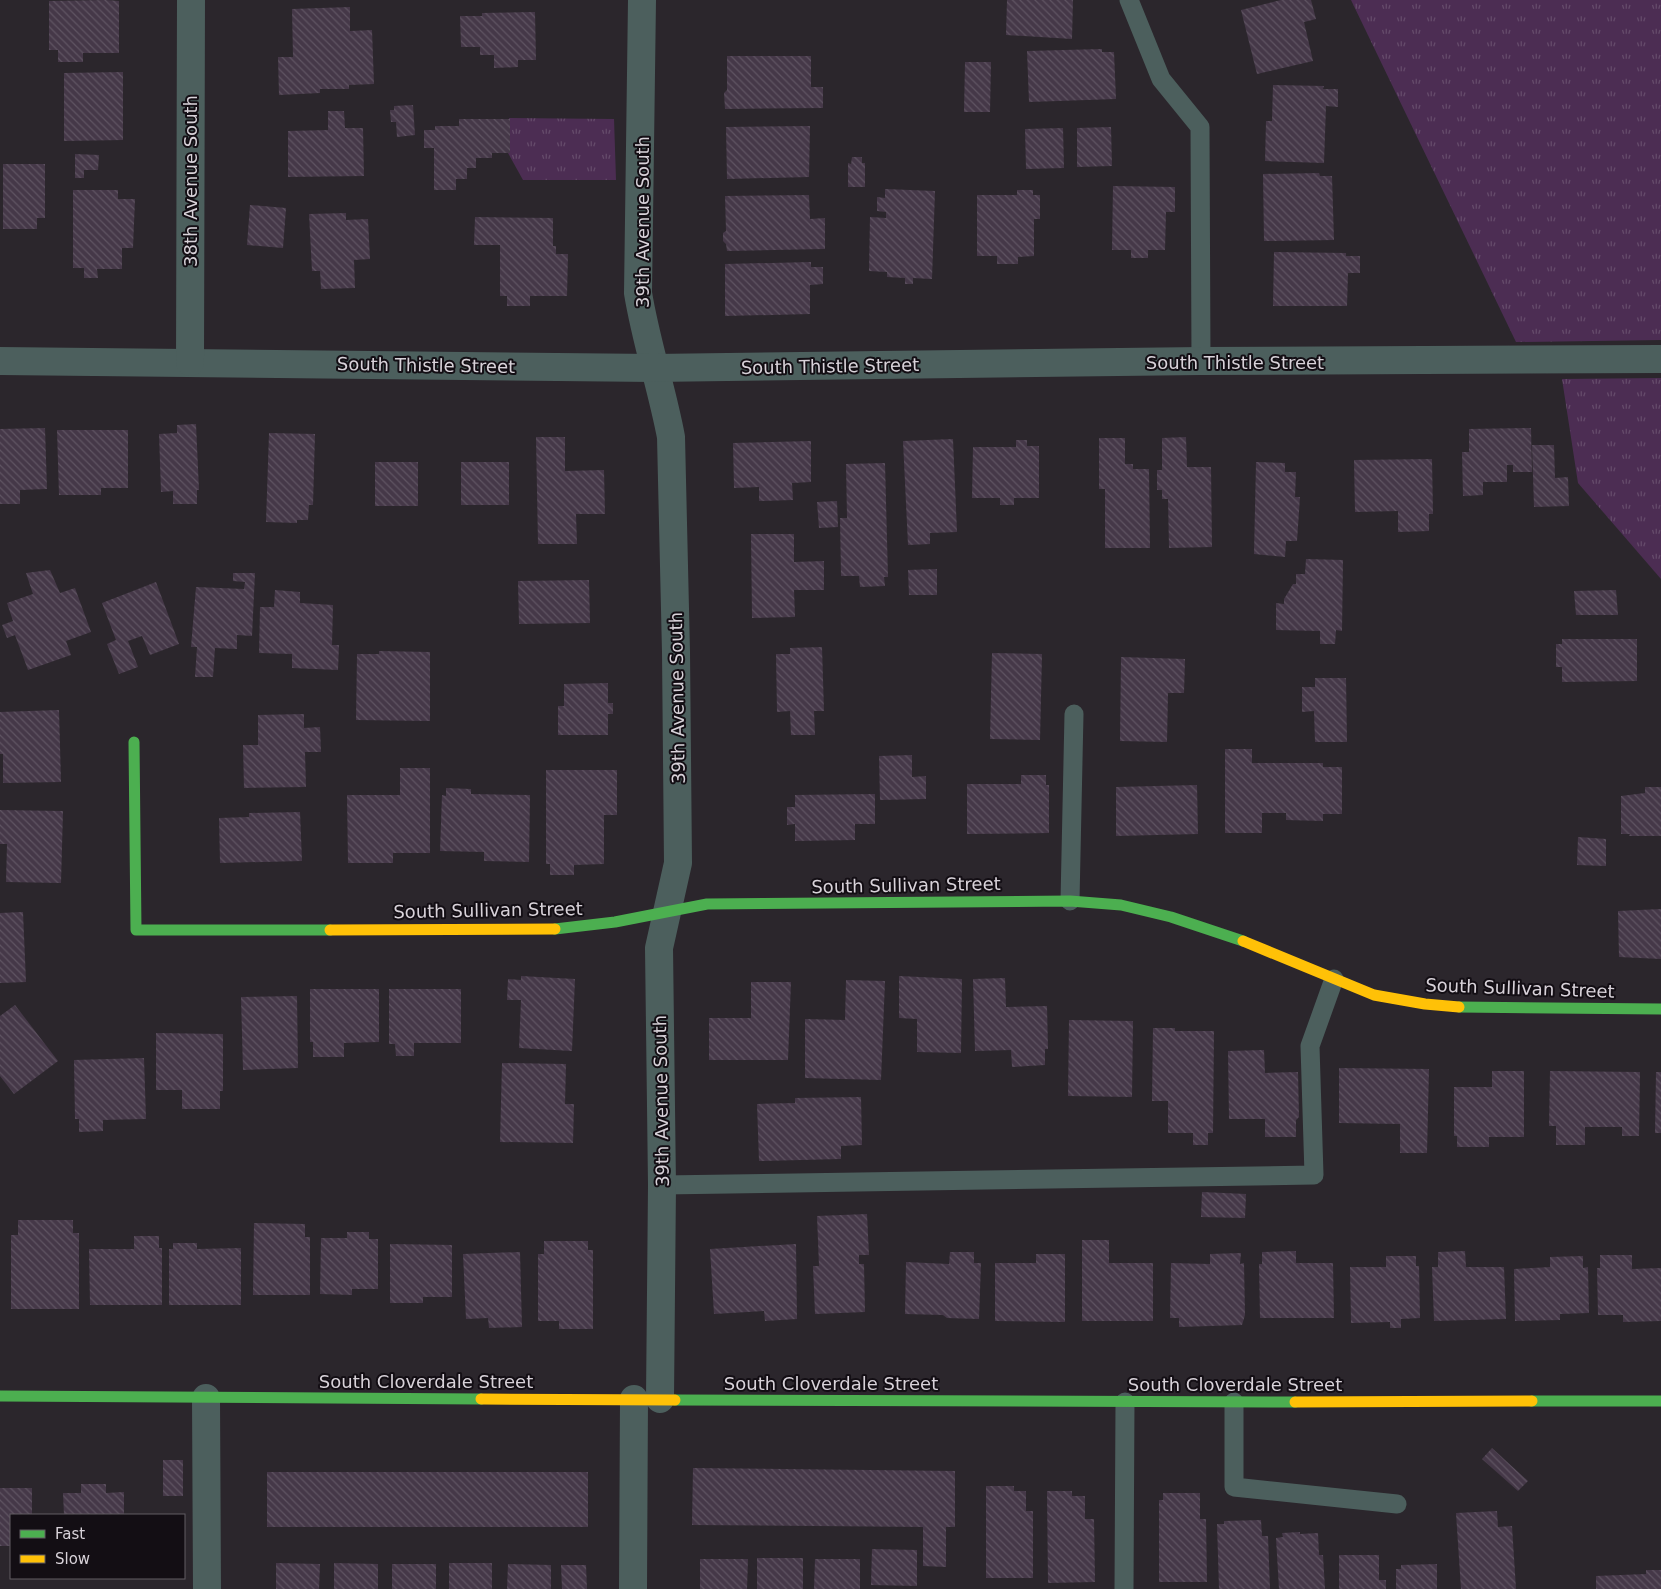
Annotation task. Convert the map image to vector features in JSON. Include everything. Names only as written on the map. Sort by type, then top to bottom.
[{"type":"street","name":"38th Avenue South","points":[[190,0],[190,362]]},
{"type":"street","name":"39th Avenue South","points":[[633,1589],[662,1185],[659,948],[678,863],[671,437],[665,404],[654,368],[638,293],[642,0]]},
{"type":"street","name":"South Thistle Street","points":[[0,361],[654,368],[1201,361],[1661,359]]},
{"type":"street","name":"South Sullivan Street","points":[[134,742],[136,930],[543,930],[615,922],[707,904],[1070,901],[1122,905],[1171,916],[1244,941],[1374,995],[1425,1004],[1464,1008],[1661,1009]]},
{"type":"street","name":"South Cloverdale Street","points":[[0,1396],[1126,1402],[1661,1401]]},
{"type":"street","points":[[206,1398],[207,1589]]},
{"type":"lane","points":[[1129,0],[1162,79],[1200,127],[1201,361]]},
{"type":"lane","points":[[1070,901],[1074,714]]},
{"type":"lane","points":[[662,1185],[1314,1175],[1310,1046],[1334,979]]},
{"type":"lane","points":[[1124,1589],[1126,1402]]},
{"type":"lane","points":[[1234,1402],[1234,1487],[1397,1504]]},
{"type":"green space","points":[[1351,0],[1661,0],[1661,340],[1516,342]]},
{"type":"green space","points":[[509,118],[614,119],[616,180],[523,180],[508,153]]},
{"type":"green space","points":[[1661,378],[1661,579],[1578,483],[1562,379]]},
{"type":"building","points":[[1007,0],[1073,0],[1072,39],[1006,35]]},
{"type":"building","points":[[1281,0],[1311,0],[1316,19],[1304,22],[1313,61],[1257,74],[1241,10]]},
{"type":"building","points":[[49,1],[119,1],[119,53],[83,53],[83,62],[58,62],[58,50],[49,50]]},
{"type":"building","points":[[350,7],[350,31],[372,30],[374,84],[349,85],[349,89],[320,89],[320,93],[279,95],[278,57],[293,57],[292,9]]},
{"type":"building","points":[[535,12],[536,60],[518,60],[518,67],[494,68],[494,55],[480,55],[480,47],[461,47],[460,16],[482,16],[482,13]]},
{"type":"building","points":[[1102,49],[1102,52],[1114,52],[1116,99],[1029,102],[1027,51]]},
{"type":"building","points":[[727,56],[811,56],[811,87],[823,87],[823,108],[725,109],[724,93],[727,90]]},
{"type":"building","points":[[965,62],[991,62],[990,112],[964,112]]},
{"type":"building","points":[[123,72],[123,140],[64,141],[64,73]]},
{"type":"building","points":[[1273,85],[1324,86],[1323,89],[1338,89],[1338,107],[1326,106],[1324,163],[1265,161],[1266,121],[1272,121]]},
{"type":"building","points":[[413,105],[415,135],[397,137],[396,122],[391,122],[390,110],[394,110],[394,106]]},
{"type":"building","points":[[328,111],[344,111],[345,128],[363,128],[364,176],[288,177],[288,131],[328,130]]},
{"type":"building","points":[[459,119],[510,119],[510,153],[492,153],[492,158],[476,158],[476,168],[467,168],[467,179],[456,179],[456,190],[434,190],[434,148],[424,148],[424,130],[435,130],[435,126],[459,126]]},
{"type":"building","points":[[810,126],[809,177],[727,179],[726,127]]},
{"type":"building","points":[[1111,127],[1112,166],[1077,167],[1077,128]]},
{"type":"building","points":[[1063,128],[1064,168],[1026,169],[1025,129]]},
{"type":"building","points":[[75,154],[99,155],[98,170],[84,170],[84,178],[75,178]]},
{"type":"building","points":[[852,157],[862,157],[862,163],[865,163],[865,187],[848,187],[848,163],[851,164]]},
{"type":"building","points":[[3,164],[45,164],[45,218],[37,218],[37,229],[3,229]]},
{"type":"building","points":[[1319,173],[1320,176],[1332,176],[1334,240],[1264,241],[1263,174]]},
{"type":"building","points":[[1113,186],[1175,187],[1175,212],[1166,212],[1165,250],[1148,250],[1148,258],[1131,258],[1131,250],[1112,250]]},
{"type":"building","points":[[885,189],[935,191],[932,279],[913,278],[913,284],[905,284],[905,278],[887,277],[887,272],[869,271],[870,217],[886,218],[886,212],[877,211],[877,197],[885,198]]},
{"type":"building","points":[[73,190],[118,190],[118,199],[135,199],[133,248],[122,248],[122,269],[97,269],[98,278],[84,278],[84,268],[73,268]]},
{"type":"building","points":[[1017,190],[1033,190],[1033,195],[1040,195],[1040,219],[1034,219],[1034,256],[1018,257],[1018,264],[997,264],[997,256],[977,256],[977,195],[1017,195]]},
{"type":"building","points":[[809,195],[810,219],[825,218],[825,249],[727,251],[726,244],[723,241],[723,233],[726,231],[725,196]]},
{"type":"building","points":[[250,205],[286,208],[283,248],[247,245]]},
{"type":"building","points":[[346,213],[346,220],[368,219],[370,259],[354,260],[355,288],[321,289],[320,271],[312,271],[309,214]]},
{"type":"building","points":[[475,217],[553,218],[553,246],[556,246],[556,254],[568,254],[567,296],[530,296],[530,306],[507,306],[507,296],[500,296],[500,245],[474,245]]},
{"type":"building","points":[[1274,252],[1346,253],[1346,256],[1360,256],[1360,273],[1348,273],[1347,306],[1273,306]]},
{"type":"building","points":[[811,262],[811,267],[823,267],[823,284],[810,285],[810,314],[725,316],[725,264]]},
{"type":"building","points":[[196,424],[199,490],[197,490],[197,504],[173,504],[173,491],[161,492],[159,434],[177,433],[177,425]]},
{"type":"building","points":[[45,428],[47,489],[20,490],[20,504],[0,504],[0,429]]},
{"type":"building","points":[[1531,428],[1532,472],[1513,472],[1513,465],[1507,465],[1507,482],[1483,482],[1483,495],[1463,496],[1462,452],[1469,452],[1469,429]]},
{"type":"building","points":[[57,430],[128,430],[128,488],[101,488],[101,495],[59,495]]},
{"type":"building","points":[[269,433],[315,434],[313,505],[309,505],[308,520],[297,520],[297,523],[266,522]]},
{"type":"building","points":[[536,437],[565,437],[565,471],[604,470],[605,514],[576,514],[577,544],[538,544]]},
{"type":"building","points":[[1186,437],[1187,467],[1211,467],[1212,547],[1169,548],[1168,499],[1162,499],[1162,490],[1157,490],[1157,470],[1162,470],[1162,438]]},
{"type":"building","points":[[1099,438],[1125,438],[1125,464],[1133,464],[1133,469],[1149,469],[1150,548],[1105,548],[1105,489],[1099,489]]},
{"type":"building","points":[[953,439],[957,532],[930,533],[930,544],[908,545],[903,441]]},
{"type":"building","points":[[1016,440],[1027,440],[1027,446],[1039,446],[1039,498],[1014,498],[1014,505],[1000,505],[1000,498],[972,498],[973,447],[1016,447]]},
{"type":"building","points":[[811,441],[811,482],[792,483],[793,500],[759,501],[759,487],[734,488],[733,443]]},
{"type":"building","points":[[1532,445],[1554,445],[1555,478],[1568,477],[1569,506],[1534,507]]},
{"type":"building","points":[[1432,459],[1433,514],[1429,514],[1429,531],[1398,532],[1398,511],[1355,512],[1354,460]]},
{"type":"building","points":[[375,462],[418,462],[418,506],[375,506]]},
{"type":"building","points":[[461,462],[509,462],[509,505],[461,505]]},
{"type":"building","points":[[1256,462],[1285,463],[1285,472],[1296,472],[1295,497],[1300,497],[1297,541],[1286,541],[1285,557],[1254,554]]},
{"type":"building","points":[[885,463],[888,577],[884,577],[885,586],[860,587],[859,576],[841,576],[840,518],[847,518],[846,464]]},
{"type":"building","points":[[837,501],[838,527],[819,528],[817,502]]},
{"type":"building","points":[[751,534],[794,534],[794,562],[824,561],[824,590],[794,590],[795,617],[752,618]]},
{"type":"building","points":[[1306,559],[1343,560],[1342,631],[1336,630],[1335,644],[1320,644],[1320,631],[1276,630],[1276,603],[1284,604],[1284,599],[1293,584],[1296,584],[1296,574],[1305,574]]},
{"type":"building","points":[[937,569],[937,595],[909,595],[908,570]]},
{"type":"building","points":[[50,570],[60,593],[75,588],[91,632],[66,641],[71,655],[28,670],[15,635],[7,638],[2,625],[13,621],[7,603],[33,594],[26,573]]},
{"type":"building","points":[[233,573],[255,573],[252,636],[237,635],[237,649],[215,648],[213,677],[195,677],[197,647],[191,647],[196,587],[244,589],[245,582],[233,581]]},
{"type":"building","points":[[589,580],[590,623],[519,624],[518,581]]},
{"type":"building","points":[[156,582],[179,644],[150,655],[142,636],[128,641],[138,667],[119,674],[107,644],[116,640],[102,603]]},
{"type":"building","points":[[275,590],[300,592],[300,603],[333,605],[332,645],[339,645],[338,670],[292,668],[292,654],[259,653],[260,607],[274,607]]},
{"type":"building","points":[[1616,590],[1618,615],[1576,615],[1574,591]]},
{"type":"building","points":[[1562,639],[1637,639],[1637,681],[1562,682],[1562,667],[1556,667],[1556,644],[1562,644]]},
{"type":"building","points":[[822,647],[824,711],[814,711],[815,735],[791,735],[790,711],[777,712],[776,654],[790,654],[790,648]]},
{"type":"building","points":[[379,651],[430,652],[430,721],[356,720],[357,654],[379,654]]},
{"type":"building","points":[[992,653],[1042,654],[1040,740],[990,739]]},
{"type":"building","points":[[1121,657],[1185,659],[1184,693],[1168,693],[1167,742],[1120,741]]},
{"type":"building","points":[[1315,678],[1346,678],[1347,742],[1315,742],[1314,711],[1302,712],[1302,687],[1315,687]]},
{"type":"building","points":[[608,683],[608,703],[613,703],[613,714],[608,714],[608,735],[558,735],[558,706],[564,706],[564,684]]},
{"type":"building","points":[[59,710],[61,782],[3,783],[3,754],[0,754],[0,712]]},
{"type":"building","points":[[304,714],[304,728],[320,727],[321,752],[305,752],[306,787],[244,788],[243,745],[258,745],[258,715]]},
{"type":"building","points":[[1225,749],[1252,749],[1252,763],[1323,763],[1323,767],[1342,767],[1342,814],[1323,814],[1323,821],[1286,820],[1286,813],[1262,813],[1262,833],[1225,833]]},
{"type":"building","points":[[912,755],[912,777],[926,776],[926,799],[880,800],[879,756]]},
{"type":"building","points":[[400,768],[430,768],[430,853],[393,853],[393,863],[348,863],[347,795],[400,795]]},
{"type":"building","points":[[546,770],[617,770],[617,815],[604,815],[604,864],[574,865],[574,875],[550,875],[550,864],[546,864]]},
{"type":"building","points":[[1021,775],[1046,775],[1046,785],[1049,785],[1049,833],[967,834],[967,784],[1021,784]]},
{"type":"building","points":[[1197,785],[1198,834],[1116,836],[1116,787]]},
{"type":"building","points":[[1645,787],[1661,787],[1661,836],[1629,836],[1630,834],[1621,834],[1621,796],[1645,793]]},
{"type":"building","points":[[446,788],[471,789],[471,794],[530,795],[529,862],[484,861],[484,852],[440,851],[442,795],[446,796]]},
{"type":"building","points":[[875,794],[875,824],[855,824],[855,840],[795,841],[795,824],[787,825],[787,807],[795,807],[795,795]]},
{"type":"building","points":[[0,810],[63,811],[61,883],[6,882],[7,844],[0,844]]},
{"type":"building","points":[[300,812],[302,861],[220,863],[219,818],[249,817],[249,813]]},
{"type":"building","points":[[1578,837],[1606,839],[1606,866],[1577,865]]},
{"type":"building","points":[[1661,909],[1661,959],[1619,957],[1618,911]]},
{"type":"building","points":[[23,912],[26,982],[0,983],[0,913]]},
{"type":"building","points":[[521,976],[575,979],[572,1051],[519,1048],[521,1000],[507,1000],[508,979],[521,980]]},
{"type":"building","points":[[899,976],[962,979],[961,1053],[917,1052],[917,1019],[899,1018]]},
{"type":"building","points":[[1005,978],[1006,1007],[1047,1006],[1048,1049],[1045,1049],[1045,1065],[1012,1067],[1011,1050],[975,1051],[973,979]]},
{"type":"building","points":[[846,980],[885,981],[881,1080],[805,1078],[805,1019],[845,1020]]},
{"type":"building","points":[[751,982],[791,982],[788,1060],[709,1060],[709,1018],[751,1018]]},
{"type":"building","points":[[310,989],[379,989],[379,1042],[344,1043],[344,1057],[313,1057],[313,1042],[310,1042]]},
{"type":"building","points":[[389,989],[461,989],[461,1043],[414,1043],[414,1056],[396,1056],[395,1044],[389,1044]]},
{"type":"building","points":[[297,996],[298,1068],[243,1070],[241,997]]},
{"type":"building","points":[[15,1005],[58,1061],[14,1094],[0,1076],[0,1016]]},
{"type":"building","points":[[1069,1020],[1133,1021],[1132,1097],[1068,1096]]},
{"type":"building","points":[[1153,1028],[1175,1028],[1175,1031],[1214,1031],[1213,1133],[1208,1133],[1208,1145],[1193,1145],[1193,1133],[1168,1133],[1168,1101],[1152,1101]]},
{"type":"building","points":[[156,1033],[223,1034],[223,1091],[220,1091],[220,1109],[182,1109],[182,1090],[156,1090]]},
{"type":"building","points":[[1264,1050],[1265,1073],[1298,1072],[1299,1117],[1296,1120],[1296,1137],[1265,1137],[1265,1119],[1229,1119],[1228,1051]]},
{"type":"building","points":[[144,1058],[146,1119],[103,1120],[103,1131],[79,1132],[79,1119],[75,1119],[74,1060]]},
{"type":"building","points":[[502,1063],[566,1064],[565,1104],[574,1104],[573,1143],[500,1142]]},
{"type":"building","points":[[1339,1068],[1429,1069],[1427,1153],[1400,1153],[1400,1124],[1339,1123]]},
{"type":"building","points":[[1492,1071],[1524,1071],[1524,1137],[1489,1137],[1489,1147],[1457,1147],[1457,1136],[1454,1136],[1454,1087],[1492,1087]]},
{"type":"building","points":[[1550,1071],[1640,1072],[1639,1136],[1622,1136],[1622,1127],[1585,1127],[1585,1145],[1556,1145],[1556,1126],[1549,1126]]},
{"type":"building","points":[[1656,1072],[1661,1072],[1661,1133],[1655,1133]]},
{"type":"building","points":[[861,1097],[862,1145],[841,1146],[841,1159],[759,1161],[757,1104],[795,1103],[795,1098]]},
{"type":"building","points":[[1202,1192],[1246,1194],[1245,1218],[1201,1217]]},
{"type":"building","points":[[867,1214],[869,1255],[859,1255],[859,1264],[864,1264],[865,1312],[815,1314],[813,1266],[819,1266],[817,1216]]},
{"type":"building","points":[[18,1220],[73,1220],[73,1233],[79,1233],[79,1309],[11,1309],[11,1235],[18,1235]]},
{"type":"building","points":[[254,1223],[305,1224],[305,1237],[310,1237],[310,1295],[253,1295]]},
{"type":"building","points":[[347,1232],[369,1232],[369,1239],[378,1239],[378,1289],[352,1289],[352,1295],[320,1294],[321,1238],[347,1238]]},
{"type":"building","points":[[134,1236],[159,1236],[159,1248],[162,1248],[162,1305],[90,1305],[89,1249],[134,1249]]},
{"type":"building","points":[[1082,1240],[1109,1240],[1109,1263],[1153,1263],[1153,1321],[1082,1321]]},
{"type":"building","points":[[544,1241],[588,1241],[588,1250],[593,1250],[593,1329],[559,1329],[559,1321],[538,1321],[538,1254],[544,1254]]},
{"type":"building","points":[[173,1243],[197,1243],[197,1249],[241,1248],[241,1305],[169,1305],[169,1249],[173,1249]]},
{"type":"building","points":[[390,1244],[452,1245],[452,1297],[423,1297],[423,1303],[390,1303]]},
{"type":"building","points":[[796,1244],[797,1319],[765,1321],[764,1311],[714,1314],[710,1249]]},
{"type":"building","points":[[1296,1251],[1296,1263],[1333,1263],[1334,1318],[1260,1318],[1259,1264],[1262,1264],[1262,1252]]},
{"type":"building","points":[[1465,1251],[1466,1267],[1504,1267],[1506,1319],[1434,1321],[1432,1267],[1438,1267],[1438,1252]]},
{"type":"building","points":[[520,1252],[522,1327],[489,1328],[488,1318],[466,1319],[463,1254]]},
{"type":"building","points":[[950,1252],[974,1252],[974,1263],[981,1263],[979,1319],[947,1318],[943,1315],[905,1314],[906,1262],[949,1264]]},
{"type":"building","points":[[1241,1253],[1240,1264],[1244,1263],[1245,1315],[1242,1325],[1179,1327],[1179,1318],[1170,1318],[1171,1263],[1210,1264],[1210,1254]]},
{"type":"building","points":[[1036,1254],[1065,1254],[1065,1322],[995,1321],[995,1263],[1036,1263]]},
{"type":"building","points":[[1600,1255],[1632,1255],[1632,1269],[1661,1268],[1661,1321],[1623,1322],[1623,1315],[1598,1315],[1597,1268],[1600,1268]]},
{"type":"building","points":[[1386,1256],[1416,1256],[1416,1266],[1419,1266],[1420,1318],[1401,1319],[1401,1328],[1390,1328],[1390,1322],[1351,1323],[1350,1267],[1386,1267]]},
{"type":"building","points":[[1583,1256],[1583,1268],[1588,1267],[1589,1313],[1560,1314],[1560,1320],[1515,1321],[1514,1269],[1550,1267],[1550,1257]]},
{"type":"building","points":[[1492,1448],[1528,1481],[1518,1491],[1482,1459]]},
{"type":"building","points":[[163,1460],[183,1460],[183,1496],[163,1496]]},
{"type":"building","points":[[693,1468],[955,1471],[955,1527],[946,1527],[946,1567],[923,1566],[923,1527],[692,1525]]},
{"type":"building","points":[[267,1472],[588,1472],[588,1527],[267,1527]]},
{"type":"building","points":[[81,1484],[106,1484],[106,1493],[124,1492],[124,1514],[64,1514],[63,1493],[81,1493]]},
{"type":"building","points":[[986,1486],[1014,1486],[1014,1491],[1026,1491],[1026,1511],[1033,1511],[1033,1578],[986,1578]]},
{"type":"building","points":[[0,1488],[32,1488],[32,1514],[10,1514],[10,1546],[0,1546]]},
{"type":"building","points":[[1047,1491],[1072,1491],[1072,1496],[1085,1496],[1085,1519],[1094,1519],[1095,1582],[1048,1583]]},
{"type":"building","points":[[1163,1493],[1200,1493],[1200,1519],[1206,1519],[1207,1582],[1159,1582],[1159,1500],[1163,1500]]},
{"type":"building","points":[[1497,1511],[1498,1527],[1512,1526],[1516,1589],[1461,1589],[1456,1513]]},
{"type":"building","points":[[1261,1520],[1262,1536],[1268,1536],[1270,1589],[1219,1589],[1217,1524],[1224,1524],[1224,1521]]},
{"type":"building","points":[[1300,1532],[1300,1534],[1318,1533],[1319,1555],[1323,1555],[1325,1589],[1279,1589],[1276,1538],[1283,1537],[1282,1533]]},
{"type":"building","points":[[872,1549],[917,1550],[917,1586],[871,1585]]},
{"type":"building","points":[[1339,1555],[1379,1555],[1379,1580],[1386,1580],[1386,1589],[1339,1589]]},
{"type":"building","points":[[757,1558],[803,1558],[803,1589],[757,1589]]},
{"type":"building","points":[[700,1559],[748,1559],[747,1589],[700,1589]]},
{"type":"building","points":[[815,1559],[860,1559],[860,1589],[814,1589]]},
{"type":"building","points":[[276,1563],[320,1564],[319,1589],[276,1589]]},
{"type":"building","points":[[334,1563],[378,1564],[378,1589],[334,1589]]},
{"type":"building","points":[[449,1563],[492,1563],[492,1589],[449,1589]]},
{"type":"building","points":[[392,1564],[436,1564],[436,1589],[392,1589]]},
{"type":"building","points":[[508,1564],[551,1565],[551,1589],[507,1589]]},
{"type":"building","points":[[1437,1564],[1437,1589],[1396,1589],[1396,1569],[1401,1569],[1401,1565]]},
{"type":"building","points":[[561,1565],[586,1565],[587,1589],[562,1589]]},
{"type":"building","points":[[1646,1570],[1661,1570],[1661,1589],[1596,1589],[1596,1576],[1646,1574]]},
{"type":"traffic: fast","points":[[134,742],[136,930],[330,930]]},
{"type":"traffic: fast","points":[[555,929],[615,922],[707,904],[1070,901],[1121,905],[1171,917],[1243,941]]},
{"type":"traffic: fast","points":[[1459,1007],[1661,1009]]},
{"type":"traffic: fast","points":[[0,1396],[481,1399]]},
{"type":"traffic: fast","points":[[675,1400],[1295,1402]]},
{"type":"traffic: fast","points":[[1532,1401],[1661,1401]]},
{"type":"traffic: slow","points":[[330,930],[555,929]]},
{"type":"traffic: slow","points":[[1243,941],[1374,995],[1425,1004],[1459,1007]]},
{"type":"traffic: slow","points":[[481,1399],[675,1400]]},
{"type":"traffic: slow","points":[[1295,1402],[1532,1401]]}]
